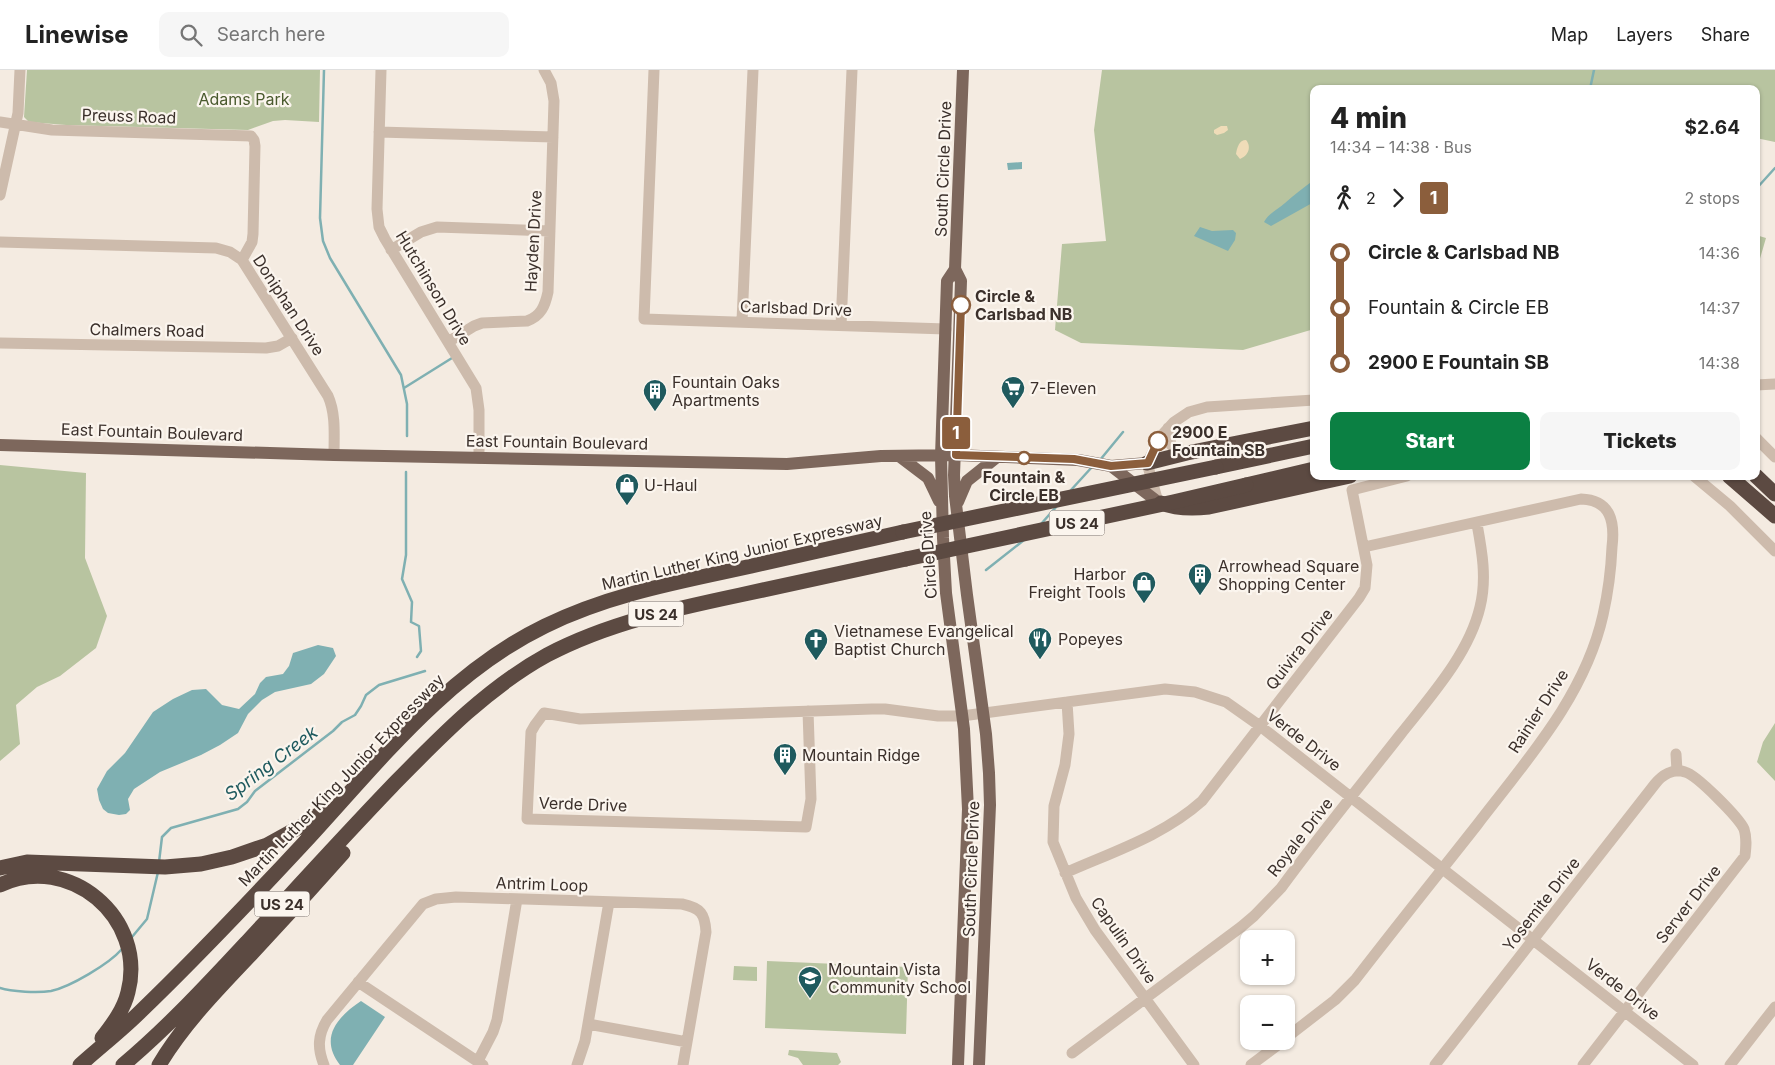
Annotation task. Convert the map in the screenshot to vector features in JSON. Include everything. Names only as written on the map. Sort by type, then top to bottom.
[{"type":"highway","points":[[1149,470],[1187,452],[1310,429]]},
{"type":"highway","name":"Martin Luther King Junior Expressway","points":[[80,1065],[154,999],[217,935],[443,695],[494,656],[542,628],[584,609],[646,590],[904,532],[1310,447]]},
{"type":"highway","name":"US 24","points":[[123,1065],[198,996],[362,817],[437,740],[471,709],[509,679],[546,656],[603,630],[672,610],[1173,502],[1310,470]]},
{"type":"highway","points":[[1158,502],[1172,507],[1190,509],[1208,507],[1332,480]]},
{"type":"highway","points":[[1733,480],[1775,516]]},
{"type":"highway","points":[[1760,480],[1775,494]]},
{"type":"highway","points":[[159,1065],[202,1006],[280,924],[394,796],[437,740]]},
{"type":"highway","points":[[0,868],[27,862],[165,867],[214,861],[268,845],[306,824],[350,793]]},
{"type":"highway","points":[[0,885],[17,880],[42,877],[65,881],[90,893],[101,901],[116,918],[128,948],[130,979],[125,1001],[111,1026],[80,1065]]},
{"type":"main road","name":"South Circle Drive","points":[[956,455],[961,282],[955,269],[963,70]]},
{"type":"main road","name":"South Circle Drive","points":[[941,456],[948,281],[955,269]]},
{"type":"main road","name":"East Fountain Boulevard","points":[[0,445],[334,455],[787,464],[899,456],[956,455],[1078,460],[1115,469],[1149,470]]},
{"type":"main road","name":"Circle Drive","points":[[956,455],[954,475],[956,507],[986,734]]},
{"type":"main road","points":[[899,456],[928,478],[941,508]]},
{"type":"main road","name":"Circle Drive","points":[[941,456],[941,508],[946,594],[964,742]]},
{"type":"main road","points":[[956,507],[967,481],[997,457]]},
{"type":"main road","name":"East Fountain Boulevard","points":[[1115,469],[1158,502]]},
{"type":"main road","name":"South Circle Drive","points":[[980,1065],[990,805],[986,734]]},
{"type":"main road","name":"South Circle Drive","points":[[958,1065],[968,809],[964,742]]},
{"type":"street","points":[[0,195],[16,124],[20,70]]},
{"type":"street","name":"Hutchinson Drive","points":[[381,70],[377,217],[379,227],[391,250],[476,388],[480,410],[479,458]]},
{"type":"street","name":"Carlsbad Drive","points":[[654,70],[644,319],[946,329]]},
{"type":"street","points":[[742,321],[753,70]]},
{"type":"street","points":[[841,326],[852,70]]},
{"type":"street","name":"Hayden Drive","points":[[448,342],[482,323],[520,322],[542,319],[548,292],[554,100],[547,71]]},
{"type":"street","name":"Preuss Road","points":[[0,122],[52,130],[251,136],[255,146],[253,234],[252,242],[242,260]]},
{"type":"street","points":[[379,132],[553,137]]},
{"type":"street","points":[[391,250],[421,232],[437,227],[550,231]]},
{"type":"street","name":"Doniphan Drive","points":[[0,242],[216,248],[230,252],[242,260],[292,338],[332,406],[334,418],[334,455]]},
{"type":"street","name":"Chalmers Road","points":[[0,343],[266,348],[278,346],[292,338]]},
{"type":"street","points":[[1760,385],[1775,384]]},
{"type":"street","points":[[1158,502],[1149,470],[1158,441],[1174,422],[1189,412],[1207,407],[1310,400]]},
{"type":"street","points":[[1168,428],[1171,445],[1187,452]]},
{"type":"street","points":[[1760,442],[1775,457]]},
{"type":"street","name":"Quivira Drive","points":[[1065,873],[1156,833],[1188,814],[1202,801],[1362,593],[1367,577],[1367,565],[1352,490],[1391,480]]},
{"type":"street","points":[[1699,480],[1730,506],[1775,551]]},
{"type":"street","name":"Rainier Drive","points":[[1295,1031],[1335,1000],[1355,980],[1528,760],[1558,717],[1575,689],[1591,652],[1603,616],[1611,569],[1613,529],[1611,518],[1600,503],[1592,500],[1581,500],[1364,547]]},
{"type":"street","name":"Royale Drive","points":[[1072,1053],[1254,916],[1281,888],[1425,703],[1468,639],[1480,606],[1484,584],[1482,551],[1477,524]]},
{"type":"street","name":"Verde Drive","points":[[808,711],[811,798],[806,827],[527,819],[531,732],[544,713],[580,718],[808,711],[885,709],[938,716],[962,716],[1165,689],[1195,692],[1226,702],[1260,726],[1694,1065]]},
{"type":"street","name":"Capulin Drive","points":[[1066,702],[1069,734],[1065,765],[1054,806],[1053,842],[1076,898],[1095,930],[1194,1065]]},
{"type":"street","points":[[1676,754],[1677,771]]},
{"type":"street","name":"Yosemite Drive","points":[[1435,1065],[1658,780],[1668,772],[1677,771]]},
{"type":"street","name":"Server Drive","points":[[1583,1065],[1745,856],[1746,835],[1743,826],[1696,778],[1684,771],[1677,771]]},
{"type":"street","name":"Antrim Loop","points":[[324,1065],[319,1045],[322,1027],[423,904],[446,897],[682,904],[697,909],[706,921],[706,932],[683,1065]]},
{"type":"street","points":[[358,982],[480,1063],[497,1020],[517,899]]},
{"type":"street","points":[[577,1065],[581,1058],[588,1024],[609,902]]},
{"type":"street","points":[[1730,1065],[1775,1007]]},
{"type":"street","points":[[588,1024],[687,1042]]},
{"type":"street","points":[[1251,1065],[1270,1050]]},
{"type":"green space","name":"Adams Park","points":[[27,70],[320,70],[319,122],[273,121],[248,130],[66,125],[29,122],[24,117]]},
{"type":"green space","points":[[1102,70],[1775,70],[1775,142],[1760,139],[1760,85],[1310,85],[1310,330],[1243,350],[1081,343],[1055,330],[1062,244],[1106,241],[1094,130]]},
{"type":"green space","points":[[1760,236],[1766,238],[1760,259]]},
{"type":"green space","points":[[0,465],[86,473],[85,558],[107,616],[96,648],[60,676],[37,687],[16,705],[20,744],[0,761]]},
{"type":"green space","points":[[1775,723],[1775,781],[1757,762],[1763,742]]},
{"type":"green space","points":[[767,961],[908,967],[906,1034],[765,1028]]},
{"type":"green space","points":[[734,966],[757,967],[757,981],[733,980]]},
{"type":"green space","points":[[789,1050],[837,1053],[841,1062],[838,1065],[803,1065],[798,1058],[788,1055]]},
{"type":"sand","points":[[1221,126],[1227,126],[1228,130],[1217,135],[1214,133],[1214,130]]},
{"type":"sand","points":[[1246,140],[1249,145],[1248,151],[1240,159],[1236,154],[1237,149],[1240,143]]},
{"type":"water","points":[[1022,162],[1022,169],[1008,170],[1007,163]]},
{"type":"water","points":[[1310,183],[1310,204],[1271,226],[1264,222],[1271,214]]},
{"type":"water","points":[[1200,227],[1212,231],[1233,230],[1236,233],[1235,240],[1228,251],[1194,236]]},
{"type":"water","points":[[318,645],[333,648],[336,656],[324,674],[311,684],[275,692],[262,700],[248,714],[238,733],[201,755],[160,772],[134,789],[128,799],[130,810],[126,814],[108,813],[103,809],[97,789],[107,771],[125,753],[153,712],[192,690],[206,689],[222,705],[239,709],[255,694],[260,683],[266,677],[283,674],[289,666],[293,653]]},
{"type":"water","points":[[361,1001],[385,1017],[353,1065],[340,1065],[331,1046],[331,1037],[338,1021]]},
{"type":"waterway","points":[[324,70],[320,218],[323,241],[330,258],[401,375],[407,404],[407,436]]},
{"type":"waterway","points":[[1591,85],[1594,70]]},
{"type":"waterway","name":"Spring Creek","points":[[1760,185],[1775,168]]},
{"type":"waterway","points":[[404,388],[452,358]]},
{"type":"waterway","name":"Spring Creek","points":[[1100,460],[1123,432]]},
{"type":"waterway","name":"Spring Creek","points":[[1071,490],[1092,467]]},
{"type":"waterway","points":[[406,472],[406,555],[402,579],[412,602],[411,622],[419,626],[421,651],[417,657]]},
{"type":"waterway","name":"Spring Creek","points":[[1041,524],[1057,506]]},
{"type":"waterway","name":"Spring Creek","points":[[986,570],[1024,540]]},
{"type":"waterway","name":"Spring Creek","points":[[159,862],[162,837],[171,828],[238,809],[247,802],[255,791],[342,722],[355,715],[366,695],[379,685],[425,671]]},
{"type":"waterway","name":"Spring Creek","points":[[132,937],[147,919],[158,872]]},
{"type":"waterway","name":"Spring Creek","points":[[0,988],[32,992],[59,989],[99,968],[122,949]]},
{"type":"bus line","name":"1","points":[[961,305],[956,455],[1074,459],[1111,466],[1148,463],[1158,441]]},
{"type":"place","name":"Circle & Carlsbad NB","points":[[961,305]]},
{"type":"place","name":"7-Eleven","points":[[1013,409]]},
{"type":"place","name":"Fountain Oaks Apartments","points":[[655,412]]},
{"type":"place","name":"2900 E Fountain SB","points":[[1158,441]]},
{"type":"place","name":"Fountain & Circle EB","points":[[1024,458]]},
{"type":"place","name":"U-Haul","points":[[627,506]]},
{"type":"place","name":"Arrowhead Square Shopping Center","points":[[1200,596]]},
{"type":"place","name":"Harbor Freight Tools","points":[[1144,604]]},
{"type":"place","name":"Popeyes","points":[[1040,660]]},
{"type":"place","name":"Vietnamese Evangelical Baptist Church","points":[[816,661]]},
{"type":"place","name":"Mountain Ridge","points":[[785,776]]},
{"type":"place","name":"Mountain Vista Community School","points":[[810,999]]}]
